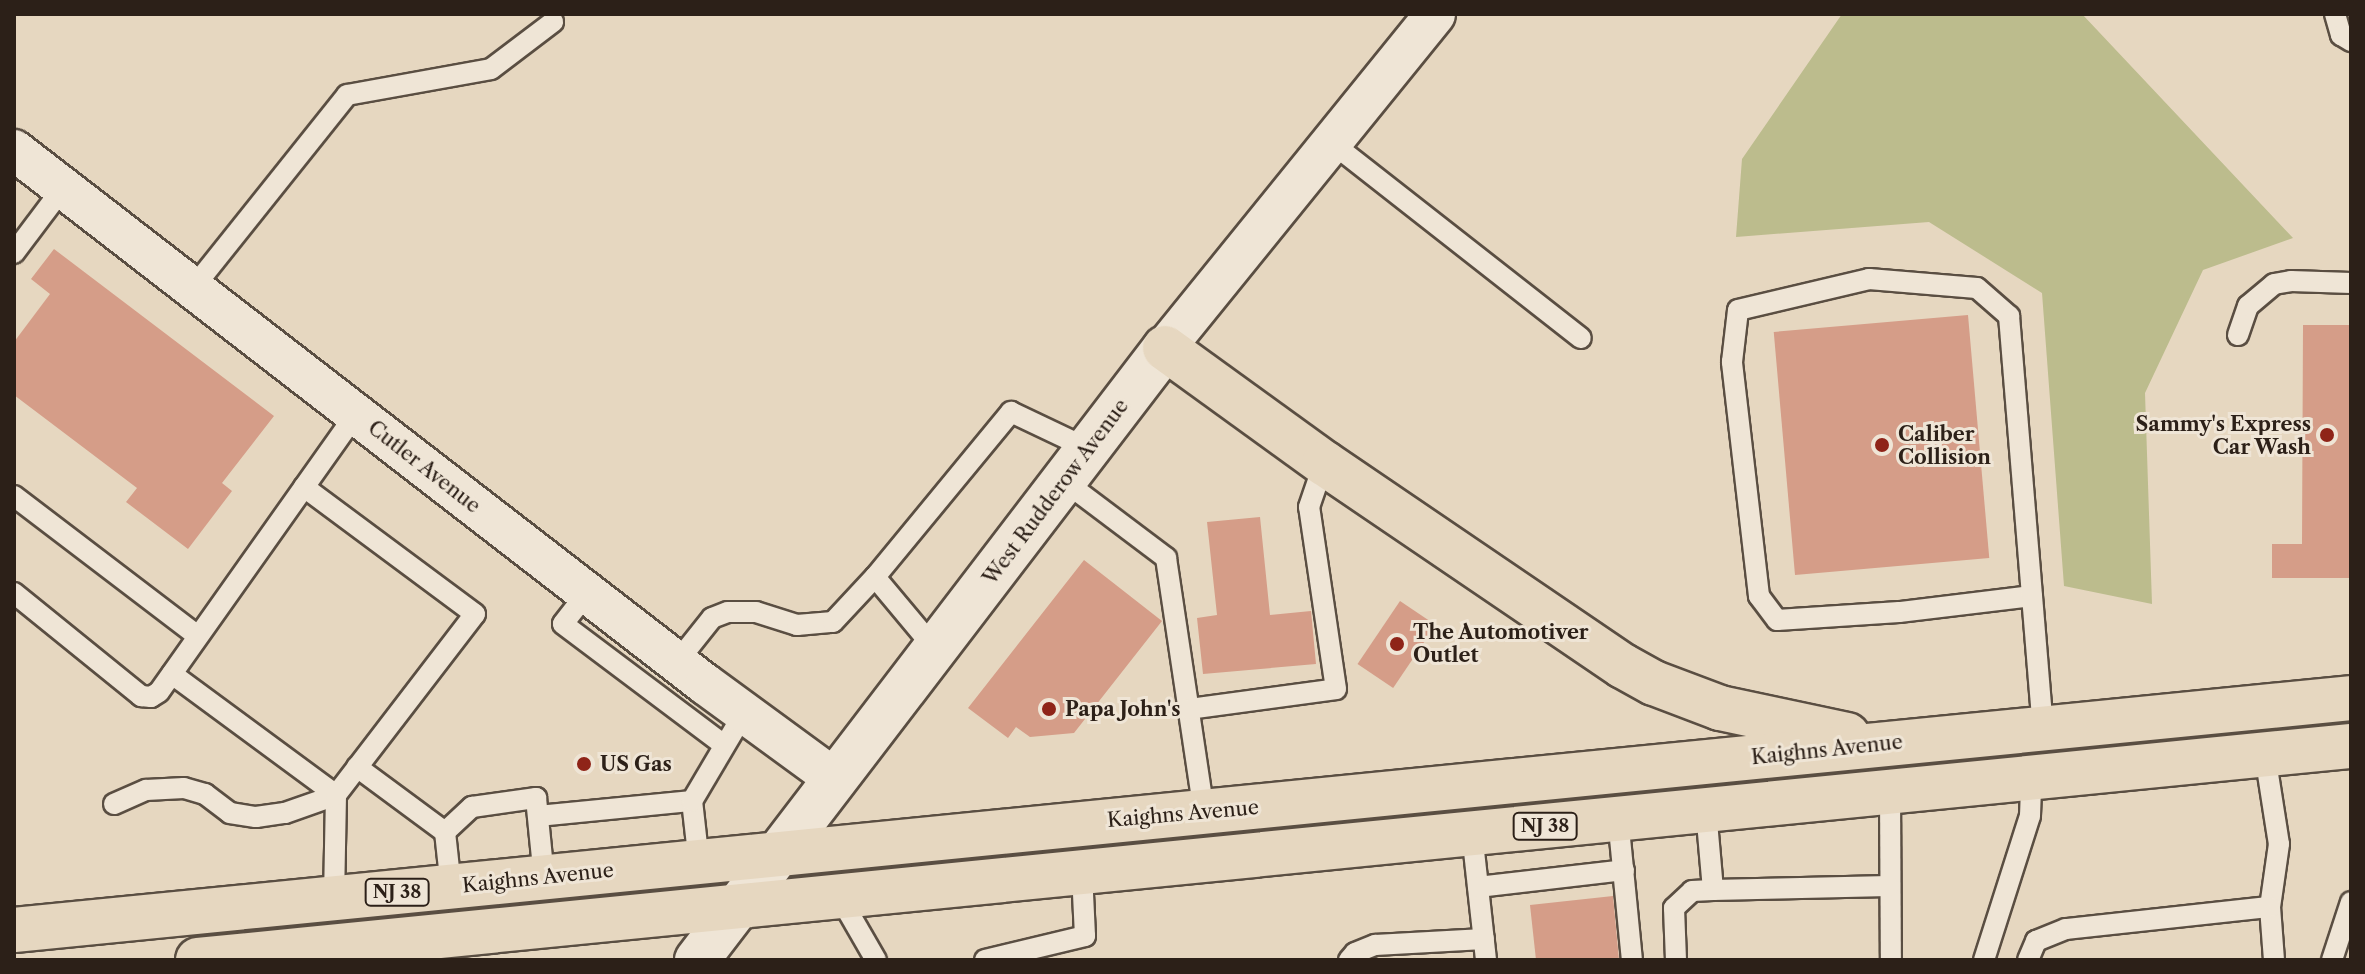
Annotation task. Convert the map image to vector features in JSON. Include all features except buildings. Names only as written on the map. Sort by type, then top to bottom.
[{"type":"highway","points":[[1165,348],[1324,463],[1586,642],[1654,683],[1755,717],[1893,743]]},
{"type":"highway","name":"Kaighns Avenue","points":[[14,930],[2351,698]]},
{"type":"highway","name":"NJ 38","points":[[198,960],[2351,746]]},
{"type":"street","name":"West Rudderow Avenue","points":[[697,960],[781,855],[1165,348],[1332,143],[1420,19]]},
{"type":"street","name":"Cutler Avenue","points":[[14,150],[677,662],[734,729],[836,780]]},
{"type":"lane","points":[[2335,14],[2341,35],[2351,41]]},
{"type":"lane","points":[[193,288],[347,95],[491,69],[553,22]]},
{"type":"lane","points":[[1332,143],[1581,338]]},
{"type":"lane","points":[[14,253],[63,188]]},
{"type":"lane","points":[[2032,596],[1899,612],[1777,620],[1759,596],[1732,362],[1738,310],[1869,279],[1977,288],[2009,316],[2043,729]]},
{"type":"lane","points":[[2238,335],[2248,306],[2274,284],[2291,281],[2351,283]]},
{"type":"lane","points":[[677,662],[712,618],[728,612],[756,612],[797,625],[833,622],[875,577],[1011,412],[1076,465],[1166,558],[1204,813]]},
{"type":"lane","points":[[14,593],[141,696],[151,697],[159,692],[356,414]]},
{"type":"lane","points":[[1189,709],[1336,689],[1309,507],[1324,463]]},
{"type":"lane","points":[[114,804],[146,790],[184,788],[205,794],[230,813],[256,817],[285,813],[336,795],[475,614],[304,487]]},
{"type":"lane","points":[[14,496],[198,636]]},
{"type":"lane","points":[[875,577],[936,650]]},
{"type":"lane","points":[[587,593],[563,624],[734,729],[692,801],[699,863]]},
{"type":"lane","points":[[172,674],[336,795]]},
{"type":"lane","points":[[2265,755],[2279,844],[2270,907],[2274,960]]},
{"type":"lane","points":[[357,767],[445,832],[451,887]]},
{"type":"lane","points":[[1984,960],[2030,816],[2031,778]]},
{"type":"lane","points":[[1890,792],[1891,960]]},
{"type":"lane","points":[[334,898],[336,795]]},
{"type":"lane","points":[[445,832],[472,807],[536,798],[544,878]]},
{"type":"lane","points":[[538,816],[692,801]]},
{"type":"lane","points":[[1706,810],[1713,890]]},
{"type":"lane","points":[[1618,818],[1632,960]]},
{"type":"lane","points":[[1472,833],[1486,960]]},
{"type":"lane","points":[[1478,887],[1624,870]]},
{"type":"lane","points":[[985,960],[1085,936],[1082,872]]},
{"type":"lane","points":[[1676,960],[1674,908],[1692,891],[1889,886]]},
{"type":"lane","points":[[839,896],[876,960]]},
{"type":"lane","points":[[2332,960],[2351,902]]},
{"type":"lane","points":[[2028,960],[2036,941],[2066,929],[2270,907]]},
{"type":"lane","points":[[1349,960],[1355,953],[1375,945],[1484,939]]},
{"type":"green space","points":[[1842,14],[2082,14],[2293,238],[2203,270],[2145,393],[2152,604],[2064,586],[2042,293],[1929,222],[1736,237],[1742,159]]},
{"type":"place","name":"Sammy's Express Car Wash","points":[[2327,435]]},
{"type":"place","name":"Caliber Collision","points":[[1882,445]]},
{"type":"place","name":"The Automotiver Outlet","points":[[1397,644]]},
{"type":"place","name":"Papa John's","points":[[1049,709]]},
{"type":"place","name":"US Gas","points":[[584,764]]}]
